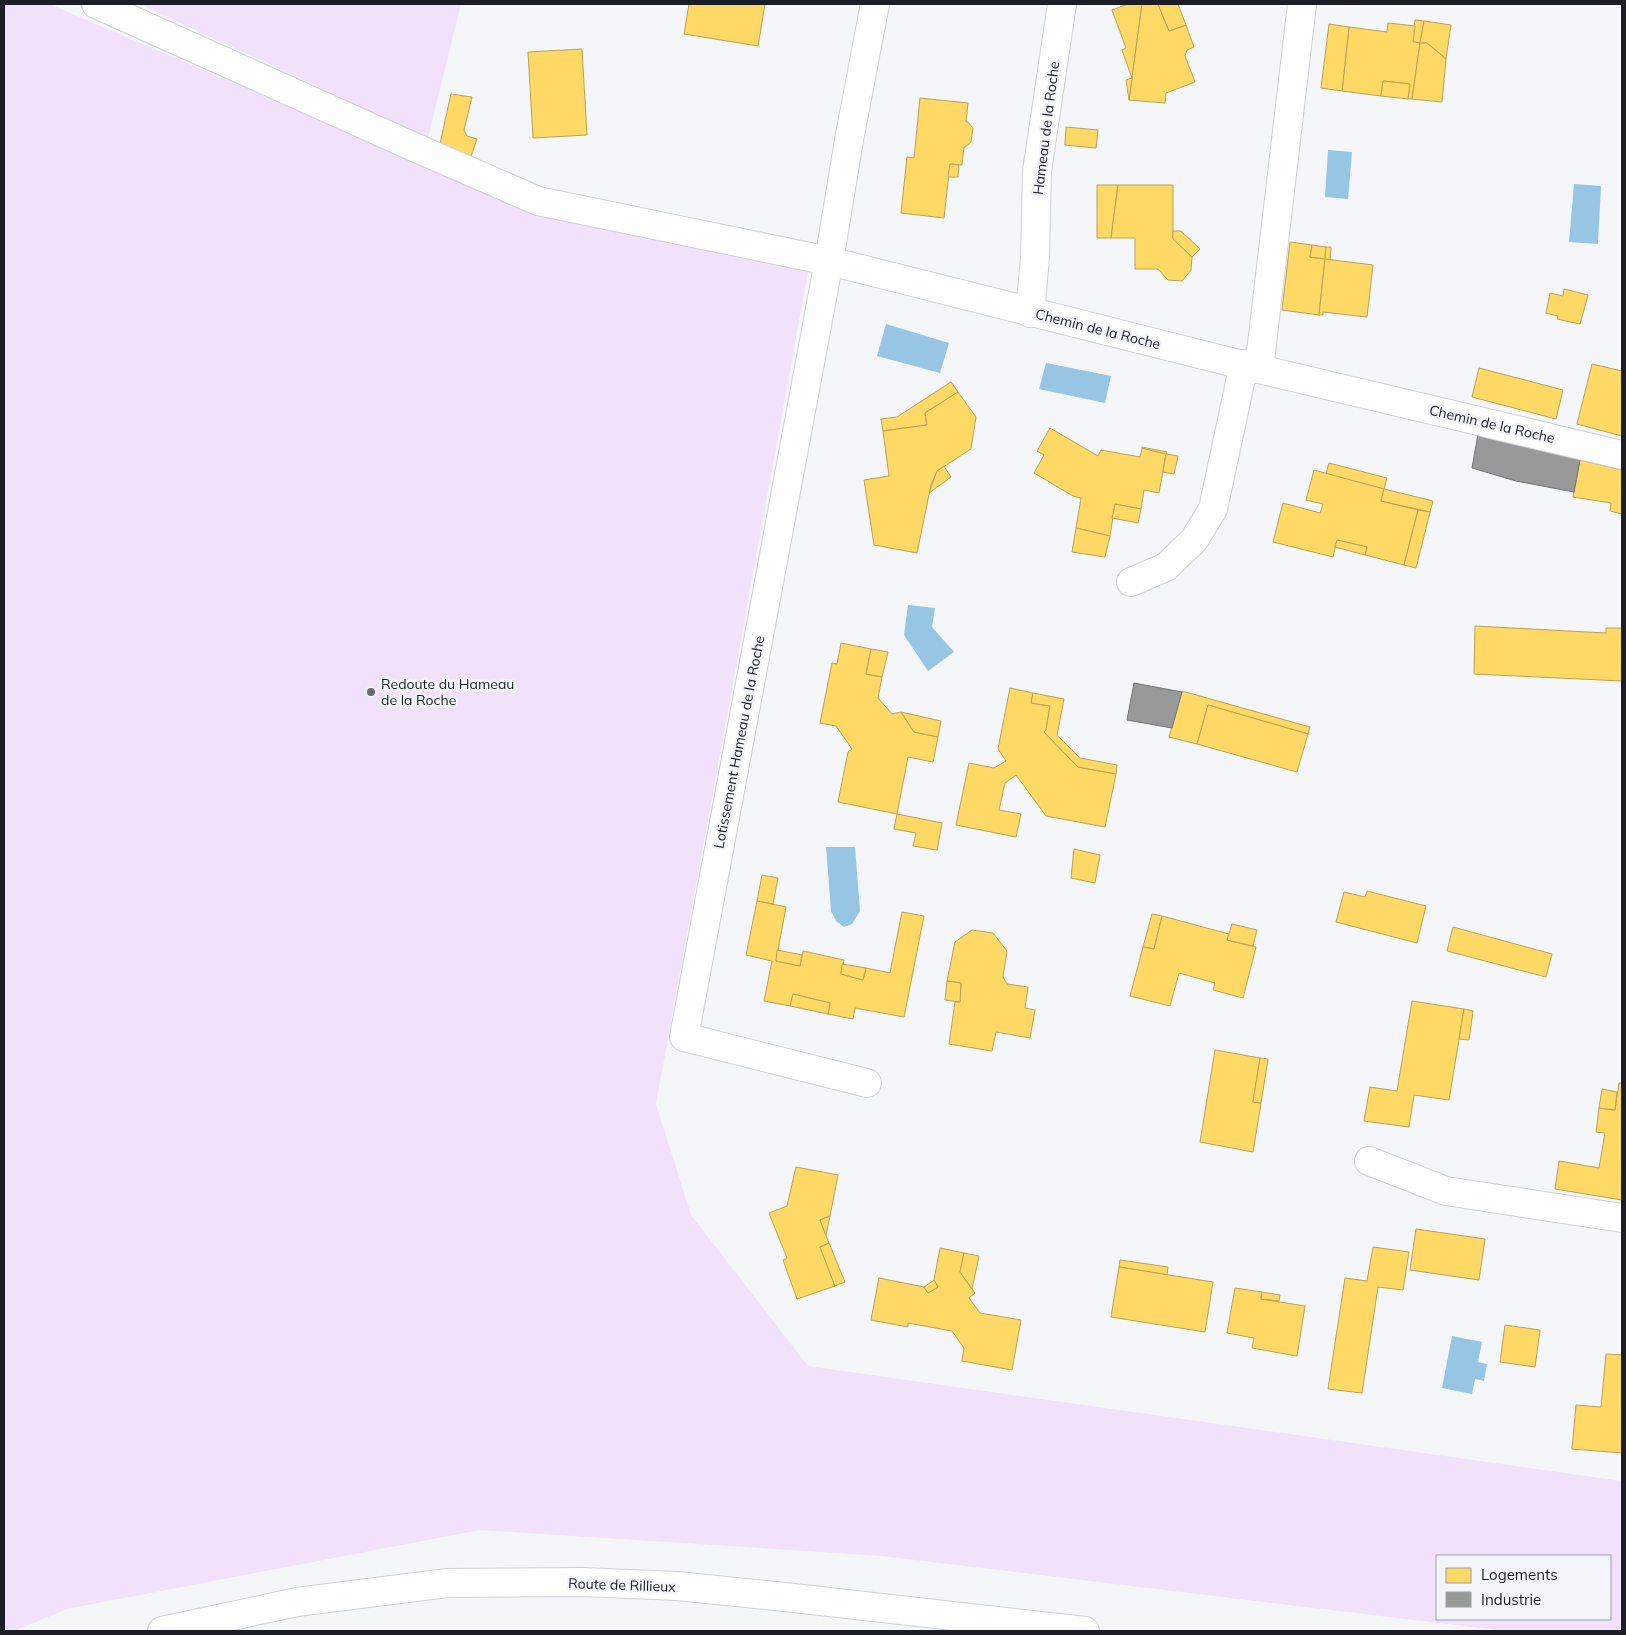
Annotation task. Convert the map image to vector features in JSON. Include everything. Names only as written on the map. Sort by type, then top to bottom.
[{"type":"street","name":"Chemin de la Roche","points":[[96,4],[414,147],[538,200],[829,261],[1030,313],[1622,455]]},
{"type":"street","points":[[829,261],[849,140],[875,4]]},
{"type":"street","name":"Hameau de la Roche","points":[[1030,313],[1035,258],[1038,171],[1062,4]]},
{"type":"street","points":[[1131,582],[1166,567],[1194,540],[1213,509],[1251,367],[1302,4]]},
{"type":"street","name":"Lotissement Hameau de la Roche","points":[[829,261],[684,1037],[867,1082]]},
{"type":"street","points":[[1369,1161],[1446,1191],[1622,1218]]},
{"type":"street","name":"Route de Rillieux","points":[[162,1631],[298,1602],[447,1583],[572,1582],[677,1586],[1085,1631]]},
{"type":"shaded area","points":[[4,4],[49,4],[421,163],[516,206],[808,272],[656,1104],[691,1215],[808,1366],[1622,1481],[1622,1631],[1506,1631],[882,1556],[480,1530],[67,1609],[14,1631],[4,1631]]},
{"type":"shaded area","points":[[140,4],[461,4],[428,138]]},
{"type":"water","points":[[1328,150],[1352,152],[1348,199],[1325,197]]},
{"type":"water","points":[[1574,184],[1601,186],[1598,244],[1569,242]]},
{"type":"water","points":[[886,324],[949,343],[940,373],[877,356]]},
{"type":"water","points":[[1046,363],[1111,376],[1105,403],[1039,389]]},
{"type":"water","points":[[908,605],[935,608],[932,627],[954,652],[928,671],[904,635]]},
{"type":"water","points":[[826,847],[855,847],[860,911],[852,924],[844,927],[836,921],[831,911]]},
{"type":"water","points":[[1452,1336],[1482,1342],[1478,1362],[1487,1364],[1484,1381],[1475,1379],[1472,1394],[1442,1388]]},
{"type":"building: Logements","points":[[689,4],[765,4],[758,46],[684,34]]},
{"type":"building: Logements","points":[[1128,4],[1142,4],[1132,78],[1122,50],[1126,48],[1112,10]]},
{"type":"building: Logements","points":[[1142,4],[1158,4],[1169,31],[1186,25],[1194,47],[1187,50],[1185,56],[1195,82],[1166,93],[1165,103],[1129,100]]},
{"type":"building: Logements","points":[[1158,4],[1178,4],[1186,25],[1169,31]]},
{"type":"building: Logements","points":[[1415,20],[1424,21],[1420,43],[1413,42]]},
{"type":"building: Logements","points":[[1424,21],[1451,25],[1446,59],[1427,43],[1420,43]]},
{"type":"building: Logements","points":[[1388,23],[1415,26],[1413,42],[1420,43],[1412,99],[1408,99],[1410,84],[1383,81],[1381,96],[1342,91],[1349,27],[1387,32]]},
{"type":"building: Logements","points":[[1329,24],[1349,27],[1342,91],[1321,88]]},
{"type":"building: Logements","points":[[1420,43],[1427,43],[1446,59],[1442,102],[1412,99]]},
{"type":"building: Logements","points":[[582,49],[587,135],[533,138],[528,52]]},
{"type":"building: Logements","points":[[1132,78],[1129,100],[1126,80]]},
{"type":"building: Logements","points":[[1383,81],[1410,84],[1408,99],[1381,96]]},
{"type":"building: Logements","points":[[451,94],[472,97],[464,130],[467,136],[477,139],[470,159],[439,148]]},
{"type":"building: Logements","points":[[920,98],[968,103],[966,122],[973,128],[971,142],[964,147],[962,165],[950,164],[944,218],[901,213],[907,157],[914,158]]},
{"type":"building: Logements","points":[[1066,127],[1098,130],[1096,148],[1065,145]]},
{"type":"building: Logements","points":[[950,164],[959,165],[958,177],[948,177]]},
{"type":"building: Logements","points":[[1097,185],[1118,185],[1111,238],[1097,238]]},
{"type":"building: Logements","points":[[1118,185],[1173,185],[1173,239],[1192,257],[1191,270],[1182,281],[1168,280],[1158,269],[1135,269],[1135,238],[1111,238]]},
{"type":"building: Logements","points":[[1173,231],[1181,231],[1200,249],[1192,257],[1173,239]]},
{"type":"building: Logements","points":[[1290,242],[1312,245],[1310,257],[1325,259],[1319,315],[1282,310]]},
{"type":"building: Logements","points":[[1312,245],[1326,247],[1325,259],[1310,257]]},
{"type":"building: Logements","points":[[1326,247],[1331,247],[1330,260],[1325,259]]},
{"type":"building: Logements","points":[[1325,259],[1373,265],[1367,317],[1323,312],[1323,315],[1319,315]]},
{"type":"building: Logements","points":[[1564,289],[1588,295],[1580,324],[1557,319],[1558,316],[1546,313],[1550,293],[1563,296]]},
{"type":"building: Logements","points":[[1592,364],[1622,371],[1622,436],[1577,424]]},
{"type":"building: Logements","points":[[1479,368],[1563,390],[1556,419],[1472,397]]},
{"type":"building: Logements","points":[[951,382],[958,392],[925,413],[927,425],[883,431],[881,419],[897,417]]},
{"type":"building: Logements","points":[[958,392],[976,417],[971,449],[937,471],[931,485],[917,553],[874,545],[864,480],[889,476],[883,431],[927,425],[925,413]]},
{"type":"building: Logements","points":[[1050,428],[1098,456],[1101,450],[1140,457],[1142,448],[1166,454],[1159,493],[1144,490],[1141,509],[1115,504],[1110,536],[1076,528],[1081,498],[1073,496],[1034,473],[1044,455],[1037,451]]},
{"type":"building: Logements","points":[[1142,447],[1167,452],[1166,454]]},
{"type":"building: Logements","points":[[1166,454],[1178,456],[1174,474],[1163,472]]},
{"type":"building: Logements","points":[[1580,460],[1622,470],[1622,514],[1610,511],[1611,503],[1573,497]]},
{"type":"building: Logements","points":[[1329,463],[1387,478],[1384,489],[1326,474]]},
{"type":"building: Logements","points":[[944,466],[951,477],[929,493],[937,471]]},
{"type":"building: Logements","points":[[1314,470],[1384,489],[1381,501],[1418,510],[1404,565],[1365,555],[1367,547],[1337,540],[1333,557],[1273,542],[1283,503],[1320,513],[1323,504],[1306,500]]},
{"type":"building: Logements","points":[[1384,489],[1433,501],[1430,512],[1381,501]]},
{"type":"building: Logements","points":[[1115,504],[1141,509],[1138,523],[1112,518]]},
{"type":"building: Logements","points":[[1418,510],[1430,512],[1416,568],[1404,565]]},
{"type":"building: Logements","points":[[1076,528],[1110,536],[1105,557],[1072,552]]},
{"type":"building: Logements","points":[[1337,540],[1367,547],[1365,555],[1335,547]]},
{"type":"building: Logements","points":[[1475,626],[1606,633],[1606,628],[1622,628],[1622,681],[1474,674]]},
{"type":"building: Logements","points":[[841,643],[871,649],[866,674],[882,677],[878,698],[892,714],[901,712],[914,732],[938,737],[933,762],[908,757],[897,814],[838,802],[848,752],[852,749],[836,726],[820,723],[832,663],[837,664]]},
{"type":"building: Logements","points":[[871,649],[888,652],[882,677],[866,674]]},
{"type":"building: Logements","points":[[1010,688],[1033,693],[1031,703],[1050,706],[1044,732],[1078,767],[1116,774],[1105,827],[1046,816],[1016,775],[1005,783],[999,810],[1021,814],[1016,837],[956,825],[969,763],[994,768],[1006,761],[998,749]]},
{"type":"building: Logements","points":[[1182,691],[1310,727],[1308,734],[1208,705],[1197,744],[1169,737]]},
{"type":"building: Logements","points":[[1033,693],[1064,699],[1057,735],[1080,758],[1117,765],[1116,774],[1078,767],[1044,732],[1050,706],[1031,703]]},
{"type":"building: Logements","points":[[1208,705],[1308,734],[1297,772],[1197,744]]},
{"type":"building: Logements","points":[[901,712],[941,721],[938,737],[914,732]]},
{"type":"building: Logements","points":[[897,814],[942,823],[937,850],[913,846],[916,833],[894,829]]},
{"type":"building: Logements","points":[[1074,849],[1100,855],[1095,883],[1071,878]]},
{"type":"building: Logements","points":[[762,875],[778,878],[773,904],[757,901]]},
{"type":"building: Logements","points":[[1367,891],[1426,906],[1417,943],[1336,922],[1344,892],[1365,897]]},
{"type":"building: Logements","points":[[757,901],[786,907],[776,961],[800,966],[803,951],[844,960],[841,974],[863,980],[866,968],[890,973],[902,912],[924,916],[904,1017],[855,1008],[853,1019],[828,1014],[830,1003],[793,994],[790,1006],[764,1001],[772,961],[746,955]]},
{"type":"building: Logements","points":[[1152,914],[1162,916],[1154,949],[1143,947]]},
{"type":"building: Logements","points":[[1162,916],[1229,934],[1227,940],[1256,947],[1243,998],[1213,990],[1215,983],[1179,973],[1170,1006],[1130,996],[1143,947],[1154,949]]},
{"type":"building: Logements","points":[[1232,924],[1257,930],[1253,946],[1227,940]]},
{"type":"building: Logements","points":[[1453,927],[1552,954],[1546,977],[1447,951]]},
{"type":"building: Logements","points":[[972,930],[993,933],[1007,951],[1003,977],[1007,984],[1028,987],[1025,1008],[1035,1010],[1030,1038],[996,1032],[992,1051],[949,1044],[955,1002],[960,1002],[961,983],[947,981],[955,942]]},
{"type":"building: Logements","points":[[777,950],[802,955],[800,966],[776,961]]},
{"type":"building: Logements","points":[[842,964],[866,968],[863,980],[841,974]]},
{"type":"building: Logements","points":[[947,981],[961,983],[960,1002],[945,1000]]},
{"type":"building: Logements","points":[[793,994],[830,1003],[828,1014],[790,1006]]},
{"type":"building: Logements","points":[[1412,1001],[1464,1009],[1449,1100],[1414,1095],[1409,1127],[1364,1121],[1370,1087],[1397,1091]]},
{"type":"building: Logements","points":[[1464,1009],[1473,1011],[1469,1040],[1459,1039]]},
{"type":"building: Logements","points":[[1215,1050],[1260,1058],[1253,1102],[1261,1103],[1253,1152],[1200,1142]]},
{"type":"building: Logements","points":[[1260,1058],[1268,1059],[1261,1103],[1253,1102]]},
{"type":"building: Logements","points":[[1619,1083],[1622,1083],[1622,1200],[1555,1189],[1559,1161],[1599,1168],[1605,1133],[1596,1132],[1599,1108],[1615,1110]]},
{"type":"building: Logements","points":[[1602,1089],[1617,1092],[1615,1110],[1599,1108]]},
{"type":"building: Logements","points":[[796,1167],[838,1175],[830,1216],[820,1220],[829,1243],[820,1247],[835,1286],[797,1299],[783,1260],[787,1258],[769,1213],[787,1206]]},
{"type":"building: Logements","points":[[830,1216],[826,1235],[820,1220]]},
{"type":"building: Logements","points":[[1416,1229],[1485,1239],[1479,1280],[1410,1270]]},
{"type":"building: Logements","points":[[829,1243],[845,1282],[835,1286],[820,1247]]},
{"type":"building: Logements","points":[[1373,1247],[1409,1252],[1403,1290],[1378,1287],[1362,1393],[1328,1389],[1345,1278],[1367,1281]]},
{"type":"building: Logements","points":[[940,1248],[964,1253],[960,1272],[975,1293],[969,1298],[980,1313],[1021,1320],[1012,1370],[962,1361],[964,1348],[952,1331],[908,1323],[908,1327],[871,1320],[879,1278],[924,1287],[928,1293],[938,1287],[934,1280]]},
{"type":"building: Logements","points":[[964,1253],[979,1256],[972,1289],[960,1272]]},
{"type":"building: Logements","points":[[1120,1260],[1168,1267],[1167,1275],[1119,1267]]},
{"type":"building: Logements","points":[[1119,1267],[1213,1282],[1205,1332],[1111,1317]]},
{"type":"building: Logements","points":[[934,1280],[938,1287],[928,1293],[924,1287]]},
{"type":"building: Logements","points":[[1235,1288],[1262,1292],[1261,1299],[1305,1306],[1297,1356],[1252,1348],[1254,1338],[1227,1333]]},
{"type":"building: Logements","points":[[1262,1292],[1280,1295],[1279,1301],[1261,1299]]},
{"type":"building: Logements","points":[[1505,1325],[1540,1330],[1535,1367],[1500,1362]]},
{"type":"building: Logements","points":[[1606,1354],[1622,1355],[1622,1453],[1572,1449],[1576,1405],[1601,1407]]},
{"type":"building: Industrie","points":[[1478,434],[1580,460],[1574,492],[1516,481],[1472,468]]},
{"type":"building: Industrie","points":[[1134,683],[1182,692],[1172,728],[1127,720]]},
{"type":"place","name":"Redoute du Hameau de la Roche","points":[[371,692]]}]
